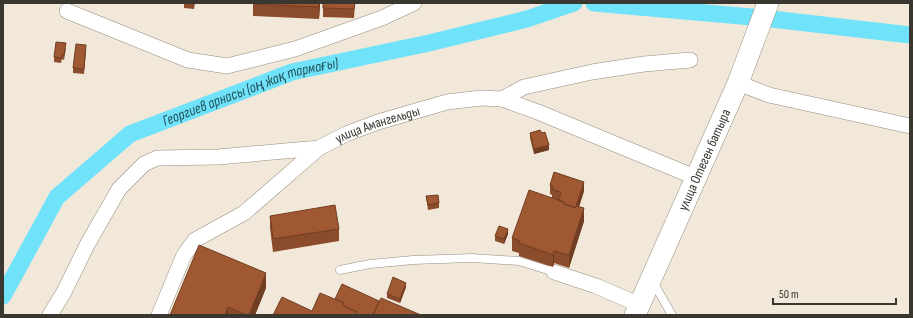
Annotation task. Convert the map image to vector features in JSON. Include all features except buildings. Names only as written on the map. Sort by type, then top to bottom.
[{"type":"main road","name":"улица Отеген батыра","points":[[637,310],[738,83],[768,3]]},
{"type":"street","points":[[67,11],[188,60],[226,66],[296,49],[382,18],[414,3]]},
{"type":"street","points":[[502,99],[524,87],[592,72],[644,64],[690,60]]},
{"type":"street","points":[[738,83],[770,95],[910,126]]},
{"type":"street","name":"улица Амангельды","points":[[159,315],[184,255],[195,240],[244,212],[319,148],[346,134],[412,111],[447,102],[481,98],[502,99],[697,178]]},
{"type":"street","points":[[50,315],[64,292],[87,245],[119,189],[144,164],[157,158],[218,157],[319,148]]},
{"type":"street","points":[[554,272],[596,286],[637,310]]},
{"type":"lane","points":[[340,270],[370,264],[472,258],[519,261],[554,272]]},
{"type":"lane","points":[[651,279],[672,315]]},
{"type":"waterway","name":"Георгиев арнасы (оң жақ тармағы)","points":[[3,296],[57,197],[130,134],[292,72],[429,43],[527,19],[574,3]]},
{"type":"waterway","name":"Георгиев арнасы (оң жақ тармағы)","points":[[594,3],[763,18],[910,35]]}]
